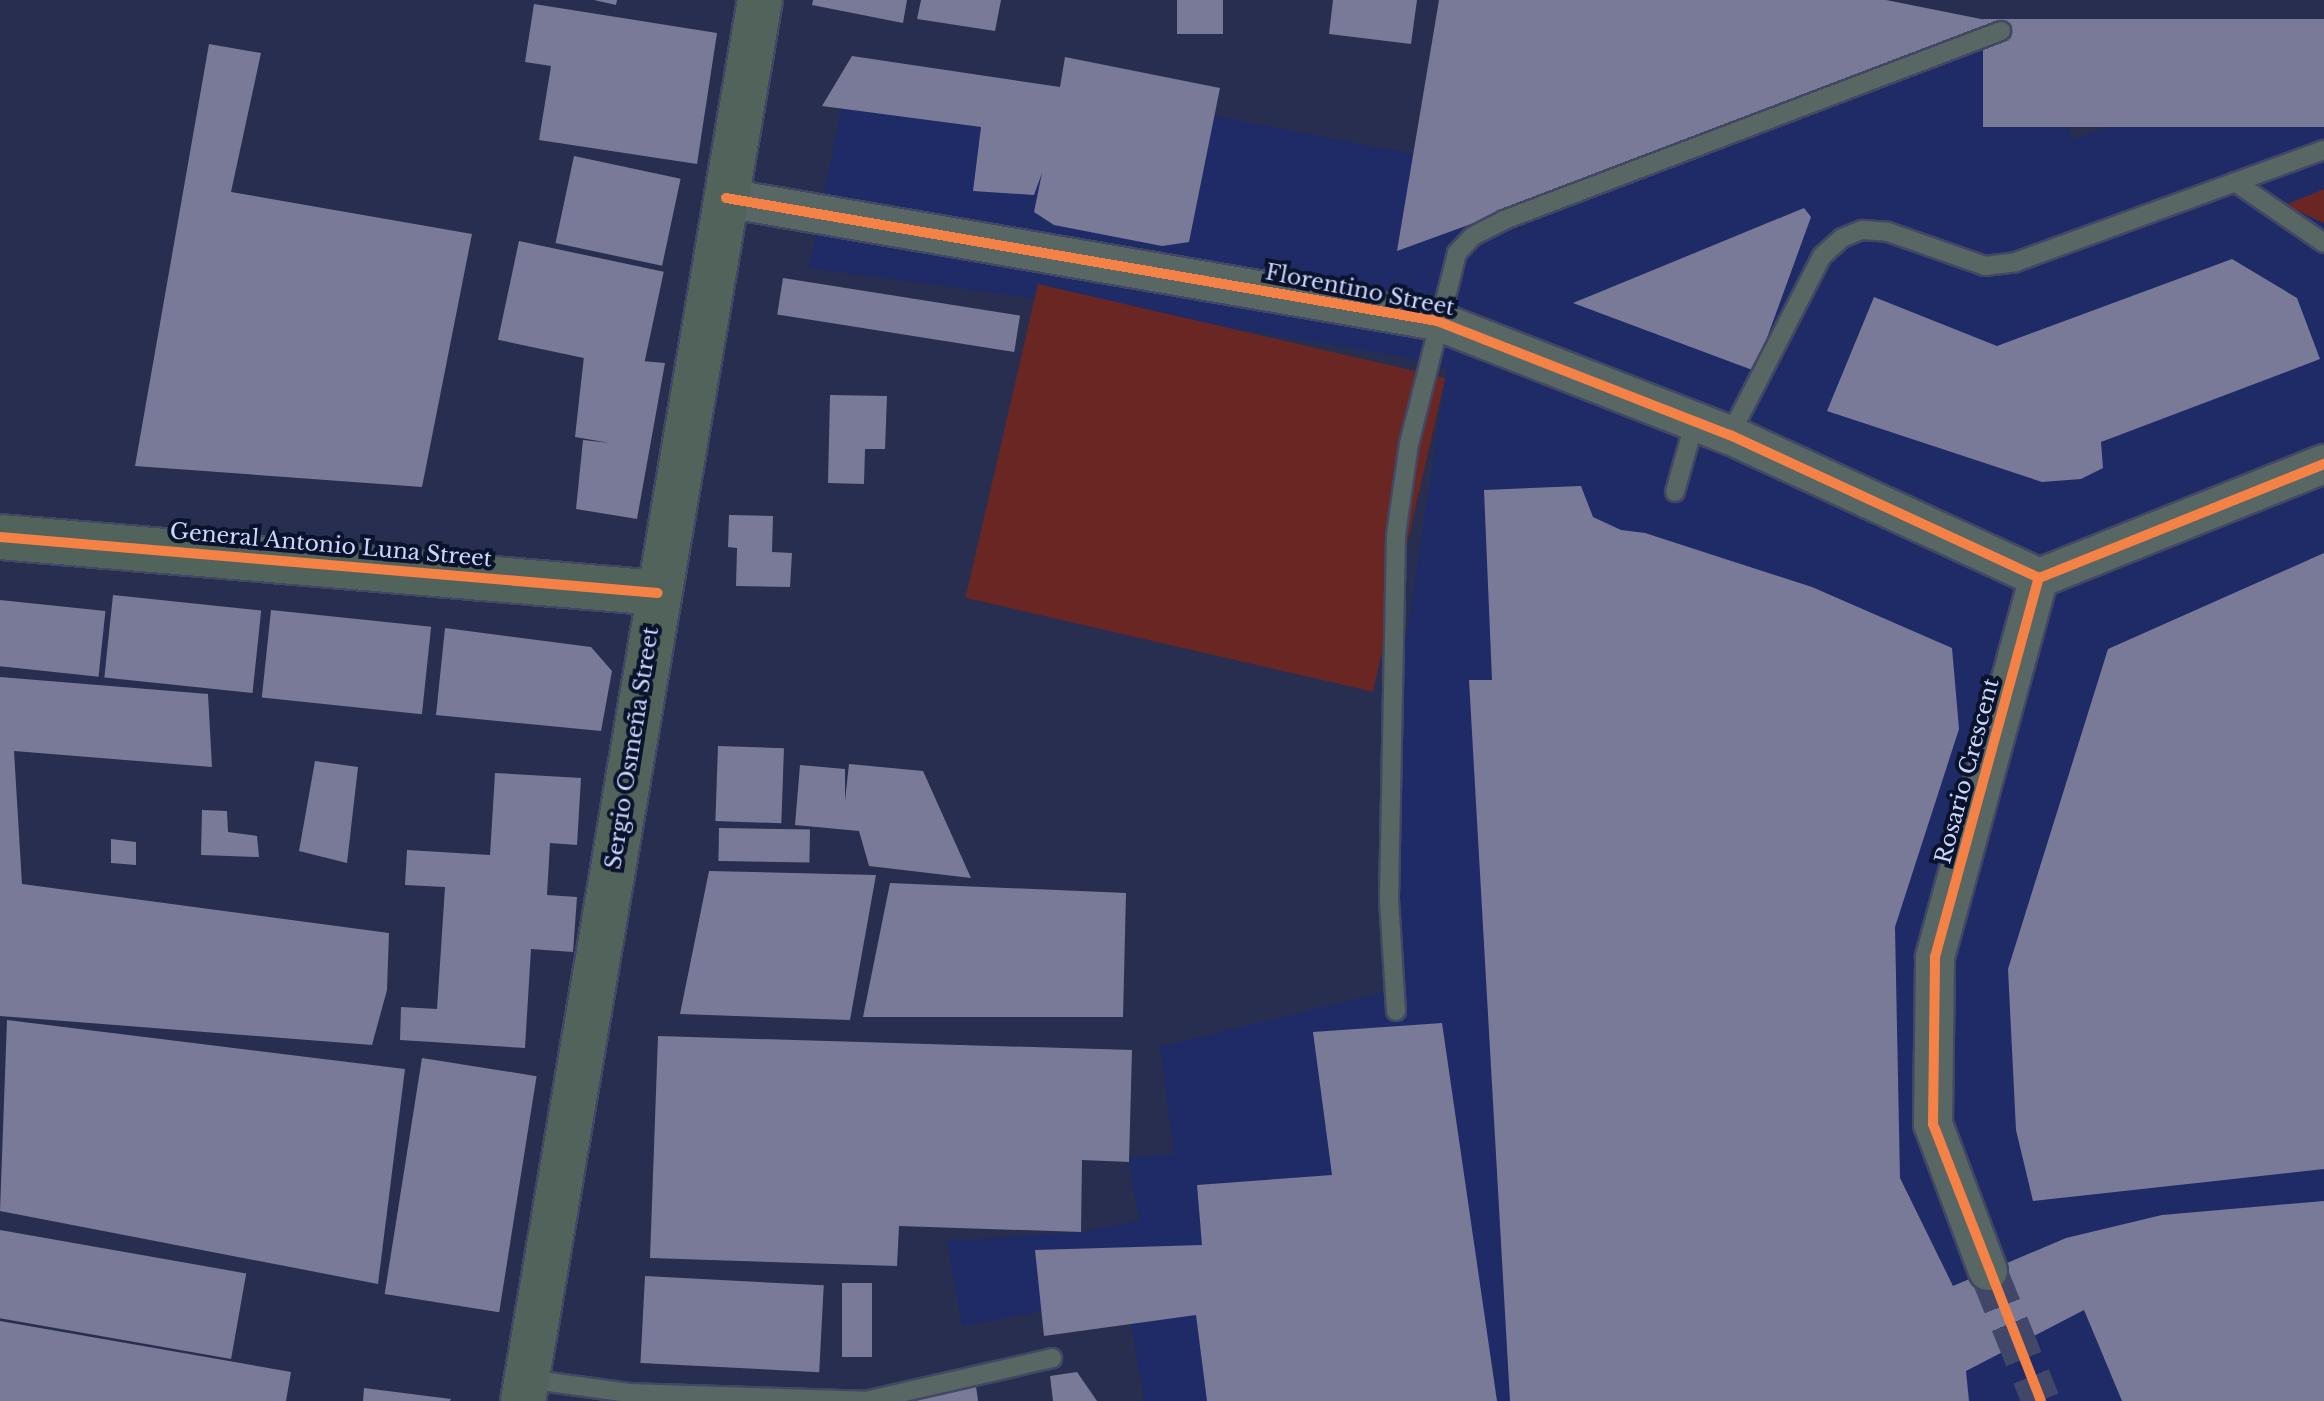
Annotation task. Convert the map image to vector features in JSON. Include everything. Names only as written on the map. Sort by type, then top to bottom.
[{"type":"main road","name":"Sergio Osmeña Street","points":[[525,1390],[760,0]]},
{"type":"main road","name":"General Antonio Luna Street","points":[[0,537],[658,593]]},
{"type":"street","name":"Florentino Street","points":[[726,198],[1437,321],[1730,435],[2039,578]]},
{"type":"street","points":[[2039,578],[2324,464]]},
{"type":"street","name":"Rosario Crescent","points":[[1988,1271],[1933,1124],[1935,957],[2039,578]]},
{"type":"lane","points":[[1396,1011],[1389,899],[1391,597],[1401,490],[1437,321],[1457,253],[1483,231],[2001,31]]},
{"type":"lane","points":[[1730,435],[1822,256],[1842,238],[1862,230],[1888,232],[1985,266],[2016,262],[2324,150]]},
{"type":"lane","points":[[2235,182],[2324,243]]},
{"type":"lane","points":[[1675,492],[1695,421]]},
{"type":"lane","points":[[525,1390],[865,1401],[1052,1358]]},
{"type":"shaded area","points":[[1838,0],[2054,31],[2071,140],[2324,48],[2324,1401],[1144,1401],[1126,1296],[962,1326],[947,1241],[1081,1232],[1139,1221],[1128,1158],[1174,1154],[1160,1047],[1400,988],[1393,726],[1446,375],[1445,368],[1392,355],[1128,311],[809,268],[852,56],[1073,89],[1439,159]]},
{"type":"shaded area","points":[[2324,189],[2324,223],[2285,205]]},
{"type":"shaded area","points":[[1038,284],[1445,378],[1373,692],[966,598]]},
{"type":"building","points":[[594,0],[617,0],[616,5]]},
{"type":"building","points":[[813,0],[907,0],[903,23],[812,5]]},
{"type":"building","points":[[921,0],[1001,0],[995,31],[917,19]]},
{"type":"building","points":[[1177,0],[1223,0],[1223,34],[1177,34]]},
{"type":"building","points":[[1333,0],[1417,0],[1411,44],[1329,34]]},
{"type":"building","points":[[1439,0],[1886,0],[2016,26],[1397,251]]},
{"type":"building","points":[[534,4],[717,33],[697,164],[539,140],[551,66],[525,62]]},
{"type":"building","points":[[1983,19],[2324,19],[2324,127],[1983,127]]},
{"type":"building","points":[[209,44],[261,53],[231,192],[472,234],[422,487],[135,466]]},
{"type":"building","points":[[852,56],[1060,87],[1065,57],[1220,88],[1189,242],[1162,246],[1054,225],[1034,212],[1042,173],[1034,195],[973,191],[981,127],[822,106]]},
{"type":"building","points":[[574,156],[681,179],[662,266],[555,243]]},
{"type":"building","points":[[1804,208],[1811,217],[1755,371],[1573,303]]},
{"type":"building","points":[[519,241],[664,272],[643,371],[498,340]]},
{"type":"building","points":[[2232,259],[2297,298],[2320,359],[2101,442],[2103,468],[2081,479],[2042,482],[1827,411],[1874,297],[1997,346]]},
{"type":"building","points":[[783,278],[1020,316],[1014,352],[777,315]]},
{"type":"building","points":[[584,356],[665,363],[637,519],[576,509],[583,440],[610,443],[575,437]]},
{"type":"building","points":[[830,395],[887,396],[885,449],[865,449],[864,484],[828,483]]},
{"type":"building","points":[[1581,486],[1593,517],[1621,530],[1645,533],[1812,587],[1952,648],[1959,729],[1895,927],[1900,1178],[1953,1286],[2066,1238],[2162,1215],[2324,1201],[2324,1401],[2122,1401],[2084,1310],[1966,1371],[1969,1401],[1510,1401],[1469,680],[1492,680],[1484,490]]},
{"type":"building","points":[[729,515],[773,516],[772,552],[792,553],[790,587],[736,586],[737,548],[728,547]]},
{"type":"building","points":[[2324,553],[2324,1169],[2033,1201],[2016,1130],[2008,969],[2108,649]]},
{"type":"building","points":[[113,595],[261,611],[253,693],[104,678]]},
{"type":"building","points":[[0,600],[105,611],[99,677],[0,666]]},
{"type":"building","points":[[271,610],[431,627],[422,714],[262,698]]},
{"type":"building","points":[[445,628],[591,647],[612,671],[601,731],[436,715]]},
{"type":"building","points":[[0,677],[208,694],[212,767],[14,751],[22,884],[389,933],[387,990],[372,1045],[0,1016]]},
{"type":"building","points":[[718,746],[784,748],[781,823],[715,821]]},
{"type":"building","points":[[315,761],[358,767],[347,863],[299,851]]},
{"type":"building","points":[[849,764],[923,771],[971,878],[869,866],[859,831],[795,825],[800,765],[845,769],[845,801]]},
{"type":"building","points":[[495,773],[581,778],[577,845],[550,843],[547,895],[577,897],[573,952],[531,949],[525,1048],[400,1040],[401,1007],[437,1009],[445,887],[405,885],[407,850],[490,855]]},
{"type":"building","points":[[202,810],[227,811],[228,832],[257,836],[259,857],[201,855]]},
{"type":"building","points":[[719,828],[810,830],[809,863],[718,861]]},
{"type":"building","points":[[111,839],[136,842],[136,865],[111,863]]},
{"type":"building","points":[[709,871],[876,875],[850,1020],[680,1014]]},
{"type":"building","points":[[890,883],[1126,893],[1123,1017],[863,1017]]},
{"type":"building","points":[[7,1020],[405,1069],[378,1284],[0,1211]]},
{"type":"building","points":[[1442,1023],[1497,1401],[1207,1401],[1196,1315],[1044,1336],[1035,1250],[1202,1245],[1197,1185],[1332,1175],[1313,1032]]},
{"type":"building","points":[[658,1036],[1132,1050],[1129,1162],[1082,1160],[1081,1232],[899,1226],[897,1266],[650,1258]]},
{"type":"building","points":[[422,1058],[537,1076],[499,1312],[385,1294]]},
{"type":"building","points":[[0,1230],[246,1273],[231,1359],[0,1318]]},
{"type":"building","points":[[645,1276],[824,1285],[819,1372],[640,1363]]},
{"type":"building","points":[[842,1283],[872,1283],[872,1357],[842,1357]]},
{"type":"building","points":[[0,1321],[291,1372],[286,1401],[0,1401]]},
{"type":"building","points":[[1077,1372],[1097,1401],[1053,1401],[1050,1376]]},
{"type":"building","points":[[976,1386],[978,1401],[913,1401],[913,1398]]},
{"type":"building","points":[[364,1388],[451,1399],[363,1401]]},
{"type":"tunnel","points":[[1988,1271],[2041,1401]]},
{"type":"cycle path","points":[[726,198],[1437,321],[1730,435],[2039,578]]},
{"type":"cycle path","points":[[2041,1401],[1933,1124],[1935,957],[2039,578],[2324,464]]},
{"type":"cycle path","points":[[0,537],[658,593]]}]
